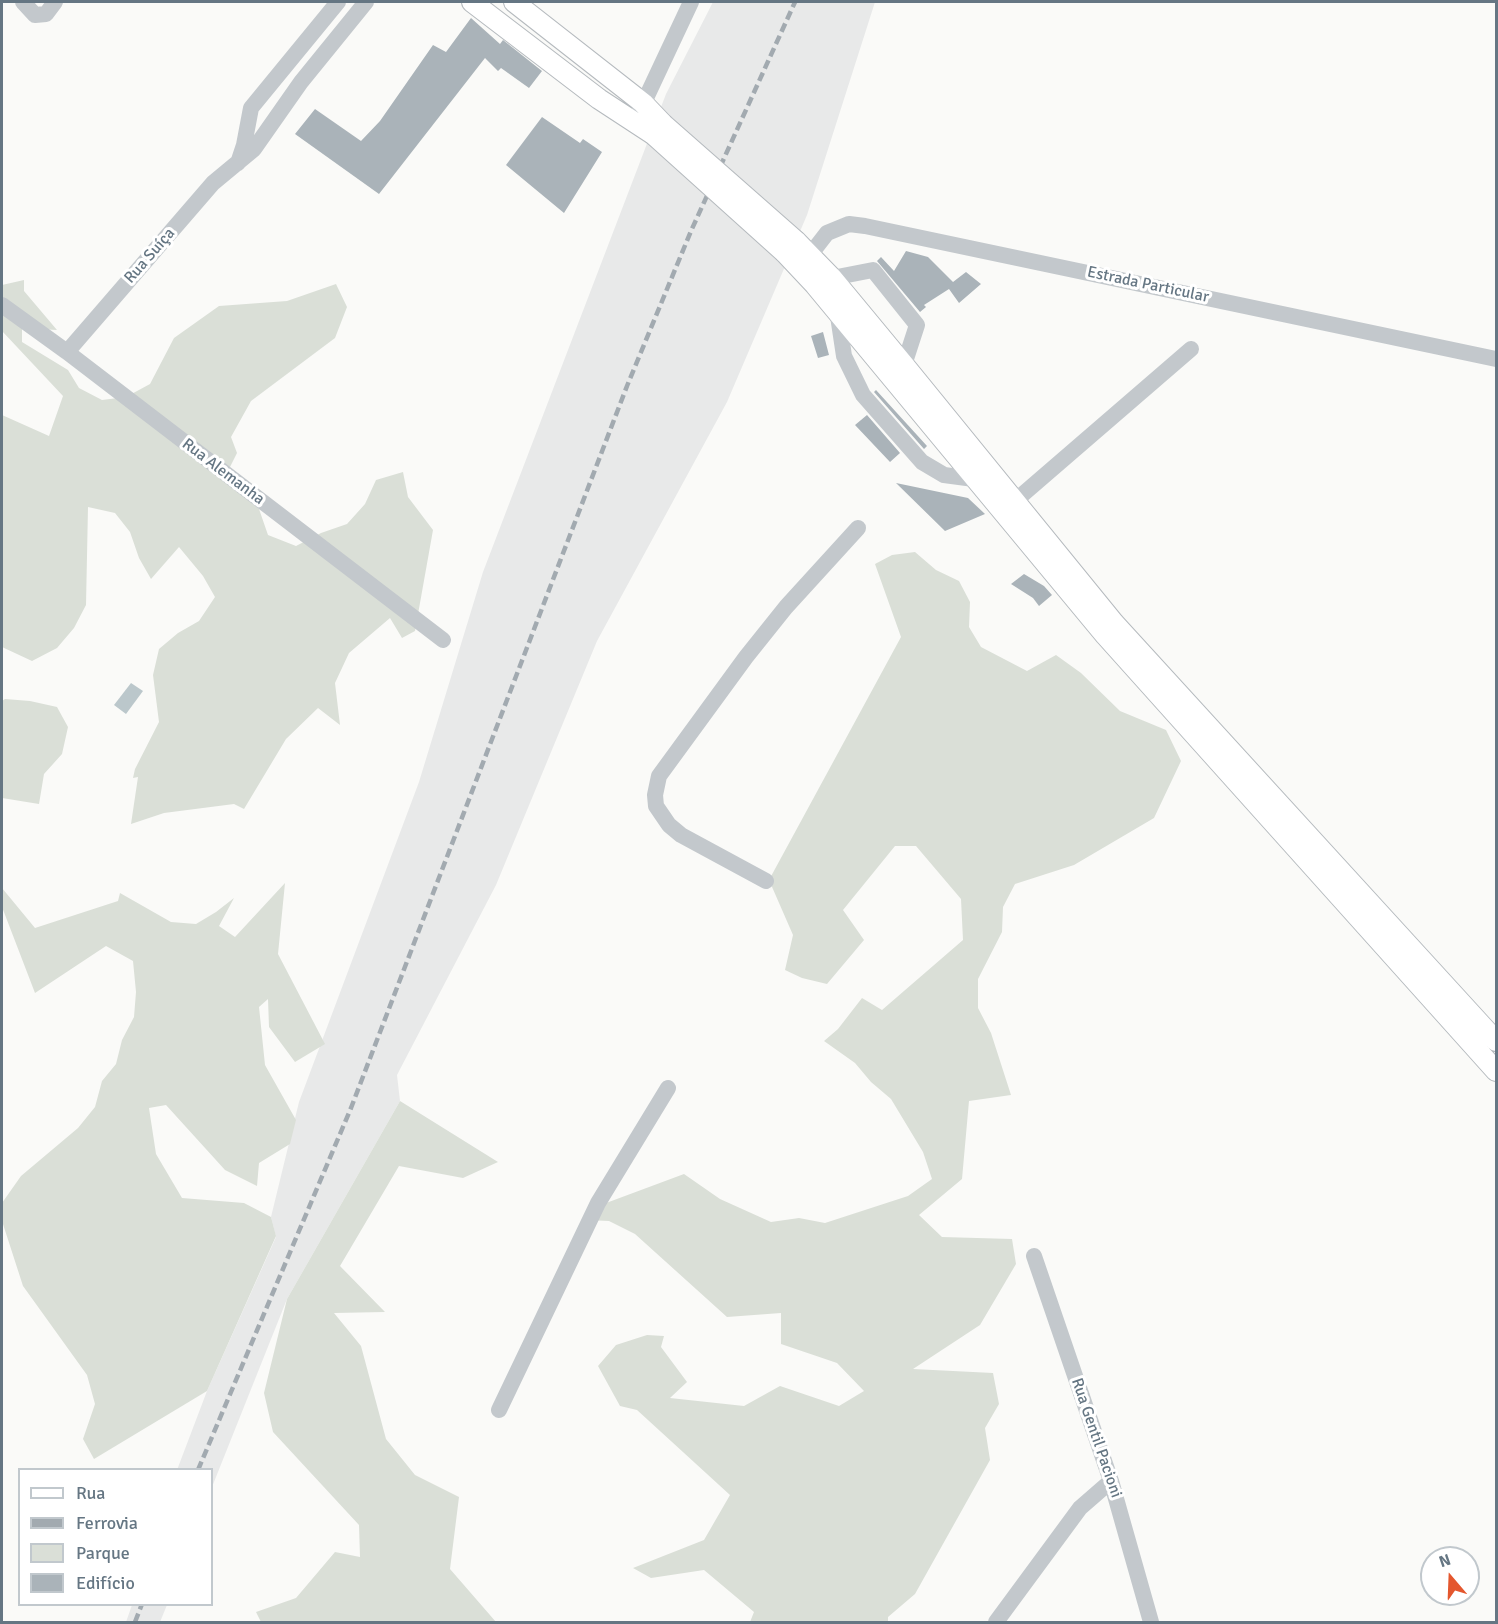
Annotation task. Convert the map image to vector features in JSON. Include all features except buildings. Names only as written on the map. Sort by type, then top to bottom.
[{"type":"main road","points":[[472,2],[599,99],[639,112]]},
{"type":"main road","points":[[514,2],[798,254],[832,278],[1114,623],[1497,1041]]},
{"type":"main road","points":[[798,254],[838,316],[1120,653],[1497,1071]]},
{"type":"street","points":[[23,2],[35,15],[46,14],[55,2]]},
{"type":"street","points":[[237,164],[244,145],[251,108],[267,92],[338,2]]},
{"type":"street","name":"Rua Suíça","points":[[67,352],[213,183],[254,149],[366,2]]},
{"type":"street","points":[[639,112],[691,2]]},
{"type":"street","points":[[267,92],[263,101],[266,110],[275,110],[285,106]]},
{"type":"street","name":"Estrada Particular","points":[[798,254],[836,227],[849,224],[865,226],[1497,359]]},
{"type":"street","points":[[832,278],[873,270],[917,325],[904,365]]},
{"type":"street","name":"Rua Alemanha","points":[[2,305],[67,352],[443,640]]},
{"type":"street","points":[[838,316],[844,356],[863,395],[922,462],[944,475],[974,479]]},
{"type":"street","points":[[1015,501],[1191,349]]},
{"type":"street","points":[[766,881],[681,835],[669,825],[656,806],[655,795],[659,776],[786,607],[858,528]]},
{"type":"street","points":[[499,1410],[598,1203],[669,1088]]},
{"type":"street","name":"Rua Gentil Pacioni","points":[[1034,1256],[1111,1481],[1151,1623]]},
{"type":"street","points":[[996,1623],[1080,1508],[1111,1481]]},
{"type":"shaded area","points":[[713,2],[875,2],[807,215],[727,402],[597,641],[496,885],[397,1075],[400,1101],[287,1299],[213,1484],[213,1468],[178,1468],[207,1391],[276,1237],[271,1217],[299,1102],[419,782],[483,572],[666,94]]},
{"type":"shaded area","points":[[131,683],[143,691],[126,714],[114,705]]},
{"type":"shaded area","points":[[131,1606],[167,1606],[160,1622],[126,1622]]},
{"type":"green space","points":[[24,280],[24,291],[57,330],[22,328],[22,342],[68,370],[79,388],[102,400],[126,397],[150,384],[174,338],[219,306],[287,301],[336,284],[347,307],[335,338],[251,401],[231,437],[237,453],[225,477],[259,509],[268,535],[296,546],[321,533],[347,524],[365,504],[376,480],[403,472],[408,497],[433,530],[415,631],[402,638],[390,618],[349,653],[335,683],[340,725],[318,708],[286,739],[244,809],[234,804],[164,813],[131,824],[138,777],[133,778],[135,769],[159,722],[153,675],[159,649],[178,633],[199,621],[215,597],[203,576],[179,547],[151,579],[139,558],[130,532],[115,513],[88,507],[86,605],[74,628],[57,648],[32,661],[2,647],[2,415],[49,436],[63,396],[2,331],[2,285]]},
{"type":"green space","points":[[915,552],[936,570],[959,581],[970,602],[969,627],[981,647],[1027,671],[1056,655],[1081,673],[1120,711],[1166,730],[1181,761],[1154,818],[1074,865],[1015,884],[1003,907],[1002,932],[978,979],[978,1008],[991,1033],[1011,1095],[969,1101],[962,1179],[919,1215],[942,1237],[1012,1239],[1016,1264],[980,1325],[913,1369],[993,1373],[999,1404],[985,1428],[990,1460],[915,1594],[888,1617],[888,1622],[750,1622],[754,1612],[704,1570],[651,1578],[633,1568],[704,1540],[730,1495],[637,1410],[620,1406],[598,1366],[616,1345],[647,1335],[664,1336],[661,1347],[687,1382],[670,1398],[744,1406],[780,1386],[839,1406],[864,1391],[837,1363],[781,1344],[781,1313],[727,1317],[635,1234],[609,1221],[586,1220],[590,1209],[684,1174],[720,1199],[771,1222],[799,1218],[825,1223],[908,1196],[932,1179],[923,1152],[891,1099],[871,1082],[855,1063],[824,1041],[838,1029],[862,998],[882,1010],[963,940],[961,899],[916,846],[895,846],[843,910],[864,940],[827,984],[802,978],[785,970],[793,935],[769,880],[901,637],[875,564],[892,555]]},
{"type":"green space","points":[[5,699],[30,701],[57,707],[68,727],[62,754],[44,774],[39,804],[2,798],[2,701]]},
{"type":"green space","points":[[285,883],[278,954],[325,1044],[295,1062],[269,1027],[268,999],[259,1007],[265,1065],[296,1120],[290,1144],[259,1163],[257,1186],[225,1170],[166,1105],[149,1108],[156,1154],[182,1198],[244,1203],[271,1217],[276,1236],[207,1391],[94,1459],[83,1439],[95,1404],[87,1375],[23,1286],[2,1221],[2,1203],[21,1176],[78,1128],[95,1107],[102,1081],[116,1064],[122,1040],[134,1017],[136,992],[133,961],[106,946],[35,993],[2,907],[2,888],[35,928],[118,901],[120,893],[171,922],[196,924],[234,898],[219,926],[235,937]]},
{"type":"green space","points":[[400,1101],[498,1162],[463,1178],[399,1166],[340,1266],[385,1312],[334,1313],[361,1346],[386,1439],[415,1475],[459,1497],[450,1569],[496,1622],[261,1622],[256,1612],[296,1598],[335,1552],[360,1557],[359,1525],[273,1432],[264,1393],[287,1299]]},
{"type":"railway","points":[[199,1468],[351,1108],[627,386],[691,231],[795,2]]},
{"type":"railway","points":[[135,1622],[141,1606]]}]
